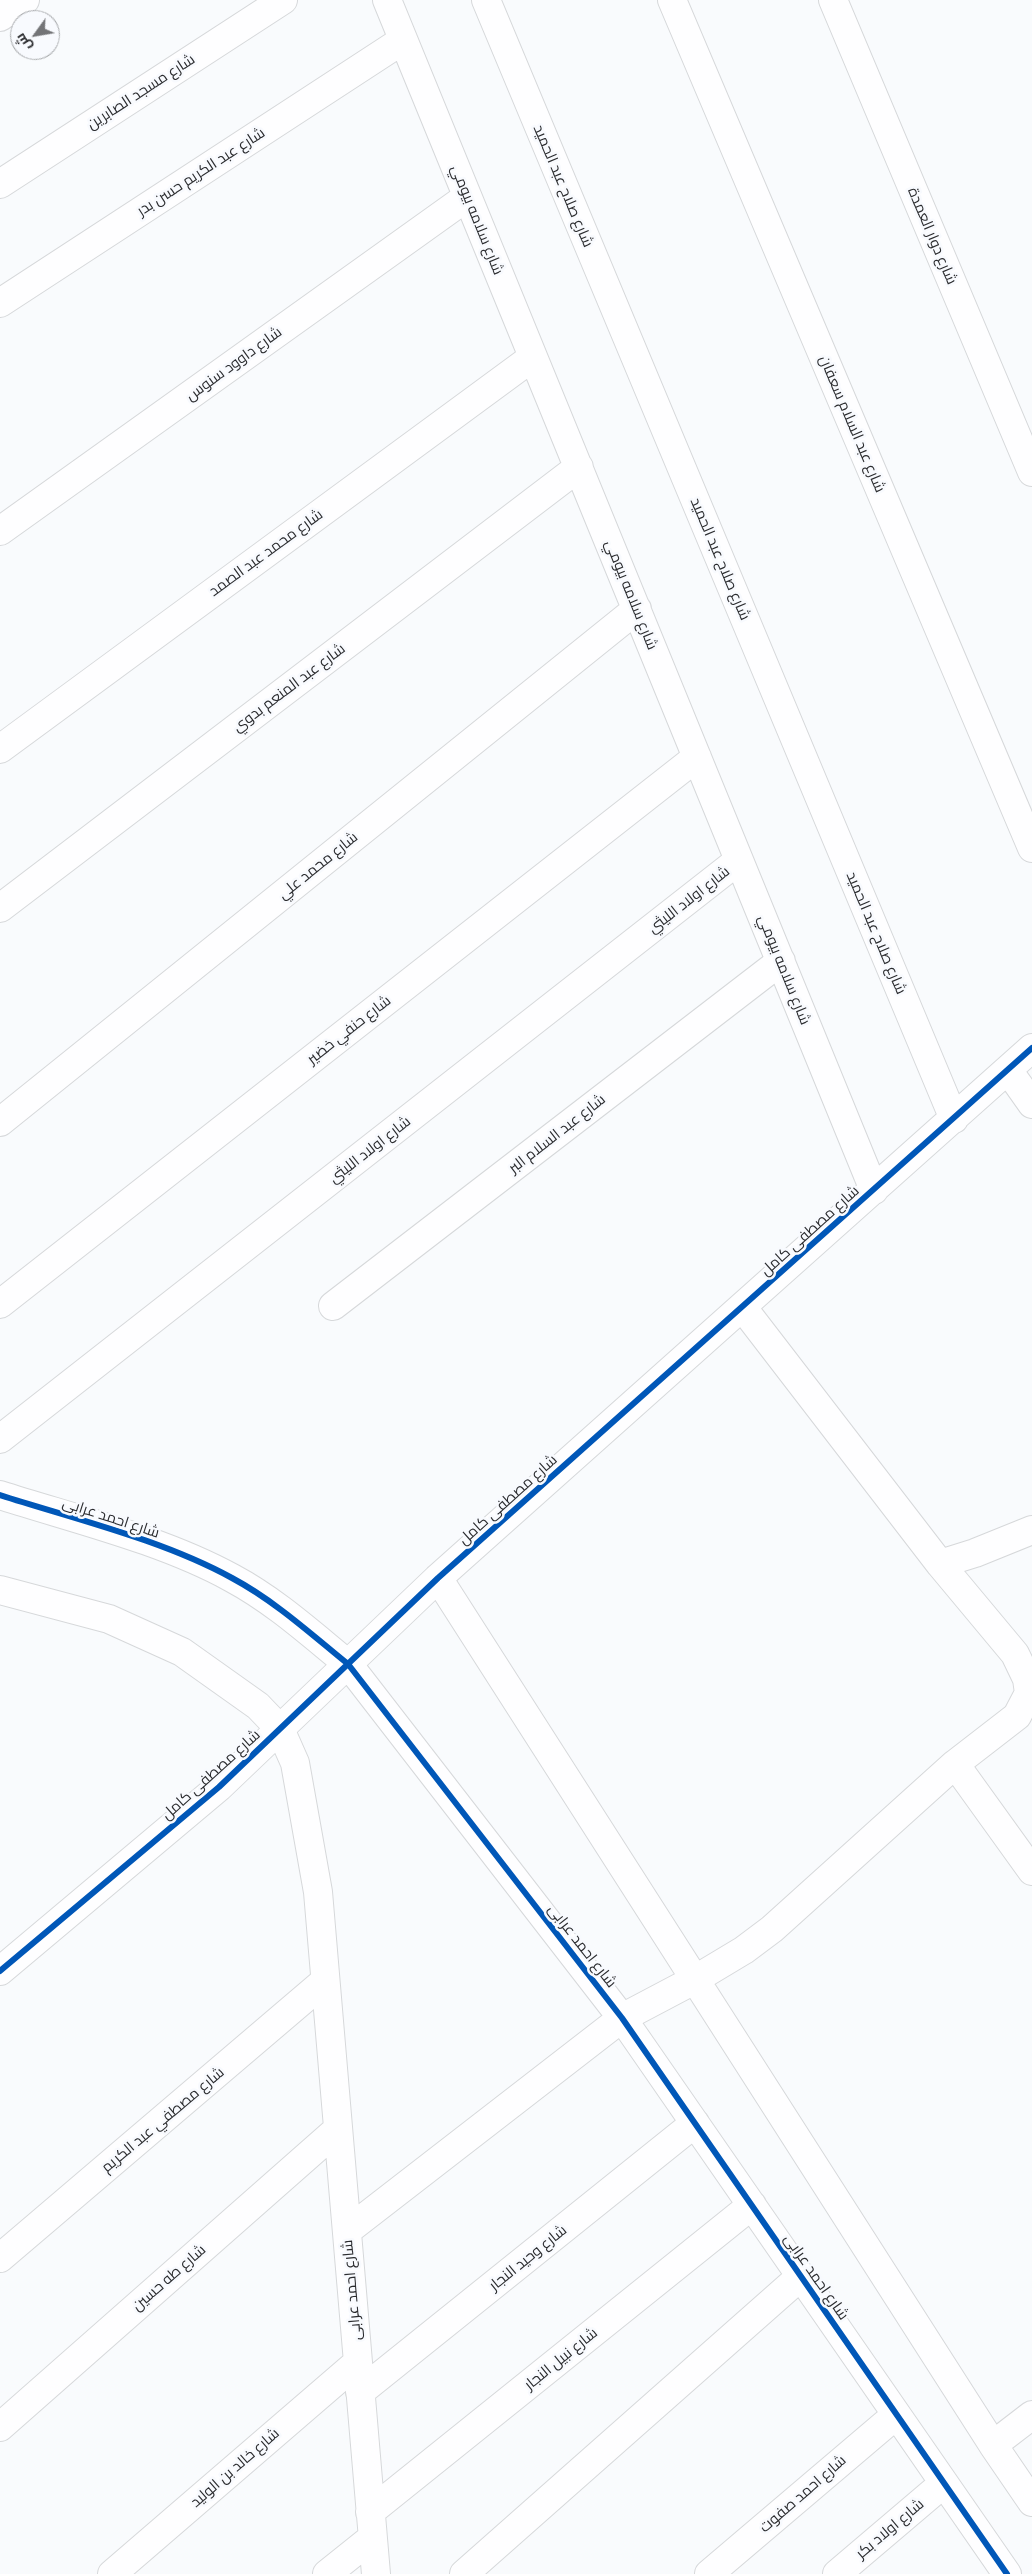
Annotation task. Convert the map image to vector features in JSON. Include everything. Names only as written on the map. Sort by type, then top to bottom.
[{"type":"street","points":[[0,17],[25,0]]},
{"type":"street","name":"شارع مسجد الصابرين","points":[[0,184],[283,0]]},
{"type":"street","name":"شارع سلامه بيومي","points":[[386,0],[874,1190]]},
{"type":"street","name":"شارع صلاح عبد الحميد","points":[[486,0],[954,1119]]},
{"type":"street","name":"شارع عبد السلام سعفان","points":[[672,0],[1032,848]]},
{"type":"street","name":"شارع دوار العمدة","points":[[833,0],[1032,472]]},
{"type":"street","name":"شارع عبد الكريم حسن بدر","points":[[0,303],[403,40]]},
{"type":"street","name":"شارع داوود سنوس","points":[[0,531],[467,197]]},
{"type":"street","name":"شارع محمد عبد الصمد","points":[[0,749],[533,357]]},
{"type":"street","name":"شارع عبد المنعم بدوي","points":[[0,908],[579,467]]},
{"type":"street","name":"شارع محمد علي","points":[[0,1122],[637,609]]},
{"type":"street","name":"شارع حنفي خضير","points":[[0,1304],[697,757]]},
{"type":"street","name":"شارع اولاد الليثي","points":[[0,1439],[739,860]]},
{"type":"street","name":"شارع عبد السلام البر","points":[[333,1306],[781,961]]},
{"type":"street","name":"شارع مصطفى كامل","points":[[0,1971],[219,1787],[438,1578],[743,1308],[1032,1048]]},
{"type":"street","points":[[1008,1070],[1032,1104]]},
{"type":"street","points":[[346,2232],[622,2018],[694,1980],[744,1950],[772,1929],[955,1764],[1017,1716],[1028,1694],[1026,1679],[1015,1654],[940,1564],[743,1308]]},
{"type":"street","name":"شارع احمد عرابى","points":[[0,1494],[171,1550],[232,1578],[292,1618],[348,1664],[622,2018],[1007,2574]]},
{"type":"street","points":[[940,1564],[975,1553],[1032,1530]]},
{"type":"street","points":[[438,1578],[694,1980],[993,2445],[1032,2502]]},
{"type":"street","name":"شارع احمد عرابى","points":[[0,1590],[109,1619],[182,1652],[258,1706],[280,1729],[295,1763],[309,1831],[318,1892],[376,2574]]},
{"type":"street","points":[[955,1764],[1032,1871]]},
{"type":"street","name":"شارع مصطفي عبد الكريم","points":[[0,2258],[325,1982]]},
{"type":"street","name":"شارع وحيد النجار","points":[[360,2392],[695,2123]]},
{"type":"street","name":"شارع طه حسين","points":[[0,2426],[338,2129]]},
{"type":"street","name":"شارع نبيل النجار","points":[[328,2574],[371,2525],[752,2205]]},
{"type":"street","points":[[464,2574],[801,2276]]},
{"type":"street","name":"شارع خالد بن الوليد","points":[[112,2574],[358,2362]]},
{"type":"street","name":"شارع احمد صفوت","points":[[710,2574],[896,2414]]},
{"type":"street","points":[[993,2445],[1032,2415]]},
{"type":"street","name":"شارع اولاد بكر","points":[[837,2574],[944,2483]]},
{"type":"cycle path","points":[[0,1971],[219,1787],[438,1578],[1032,1048]]},
{"type":"cycle path","points":[[0,1495],[148,1541],[177,1552],[232,1578],[292,1618],[348,1664],[622,2018],[1007,2574]]}]
